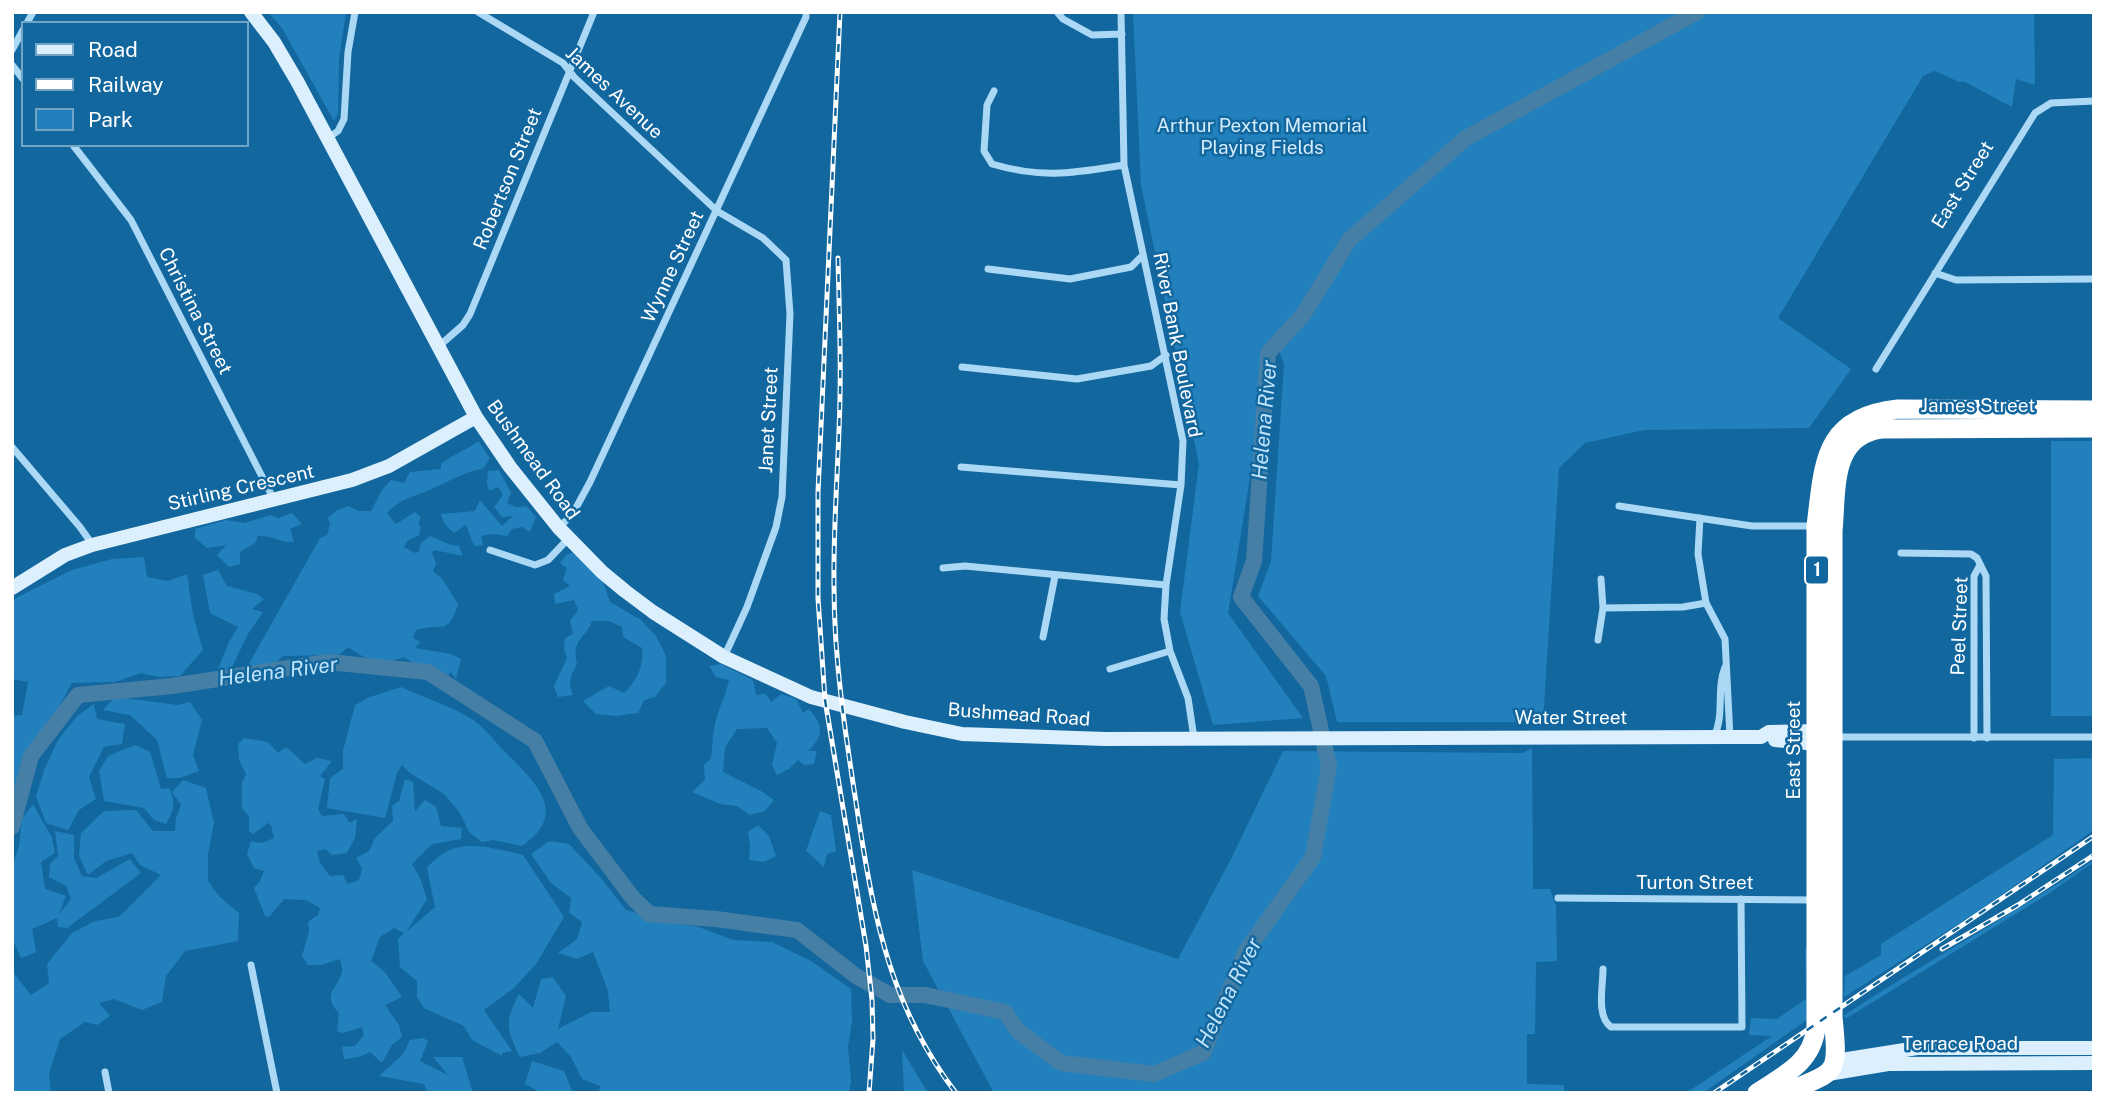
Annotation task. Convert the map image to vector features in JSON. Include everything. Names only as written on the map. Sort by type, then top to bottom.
[{"type":"highway","name":"James Street","points":[[1865,424],[1898,409],[2094,410]]},
{"type":"highway","name":"East Street","points":[[1822,737],[1838,479],[1847,447],[1865,424],[1852,421],[1841,431],[1833,444],[1820,495],[1816,526],[1824,900],[1831,1067]]},
{"type":"highway","name":"James Street","points":[[1865,424],[1881,429],[2094,428]]},
{"type":"highway","name":"East Street","points":[[1771,1090],[1803,1060],[1815,1039],[1824,900]]},
{"type":"highway","points":[[1771,1090],[1817,1067],[1831,1067]]},
{"type":"main road","name":"Bushmead Road","points":[[251,12],[274,42],[328,138],[476,417],[510,467],[568,539],[602,572],[653,612],[724,657],[811,697],[905,722],[962,733],[1058,739],[1382,738]]},
{"type":"main road","name":"Stirling Crescent","points":[[12,588],[65,555],[92,545],[323,489],[389,466],[476,417]]},
{"type":"main road","name":"Water Street","points":[[1382,738],[1761,737],[1768,740],[1822,737]]},
{"type":"main road","name":"Terrace Road","points":[[1831,1067],[1917,1048],[2094,1048]]},
{"type":"main road","name":"Terrace Road","points":[[1831,1067],[1888,1064],[2094,1063]]},
{"type":"street","points":[[328,138],[338,131],[344,119],[348,52],[355,12]]},
{"type":"street","name":"James Avenue","points":[[478,12],[563,63],[717,211]]},
{"type":"street","name":"Robertson Street","points":[[438,347],[463,325],[470,314],[594,12]]},
{"type":"street","name":"Wynne Street","points":[[558,527],[571,517],[590,482],[801,29],[806,12]]},
{"type":"street","points":[[1057,12],[1063,19],[1092,35],[1122,34]]},
{"type":"street","name":"River Bank Boulevard","points":[[1121,12],[1124,165],[1183,441],[1181,485],[1166,585],[1164,619],[1170,650],[1188,698],[1194,738]]},
{"type":"street","points":[[12,50],[21,34]]},
{"type":"street","points":[[994,91],[987,105],[984,150],[992,164],[1031,173],[1063,174],[1124,165]]},
{"type":"street","name":"East Street","points":[[1876,369],[2035,113],[2051,103],[2094,101]]},
{"type":"street","name":"Christina Street","points":[[75,147],[131,220],[274,500]]},
{"type":"street","name":"Janet Street","points":[[717,211],[763,238],[786,260],[790,314],[782,496],[776,527],[747,607],[724,657]]},
{"type":"street","points":[[988,269],[1070,279],[1131,267],[1143,255]]},
{"type":"street","points":[[1935,273],[1956,280],[2094,279]]},
{"type":"street","points":[[962,367],[1077,379],[1151,366],[1166,355]]},
{"type":"street","points":[[12,447],[92,545]]},
{"type":"street","points":[[961,467],[1181,485]]},
{"type":"street","points":[[1619,506],[1752,526],[1816,526]]},
{"type":"street","points":[[1700,518],[1698,554],[1706,603],[1725,639],[1729,674],[1730,737]]},
{"type":"street","points":[[490,550],[535,565],[548,560],[568,539]]},
{"type":"street","points":[[1901,553],[1972,554],[1980,565]]},
{"type":"street","name":"Peel Street","points":[[1974,738],[1974,576],[1980,565]]},
{"type":"street","name":"Peel Street","points":[[1980,565],[1986,576],[1987,738]]},
{"type":"street","points":[[943,568],[965,566],[1166,585]]},
{"type":"street","points":[[1044,637],[1055,576]]},
{"type":"street","points":[[1598,640],[1603,608],[1601,579]]},
{"type":"street","points":[[1603,608],[1683,607],[1706,603]]},
{"type":"street","points":[[1110,669],[1170,650]]},
{"type":"street","points":[[1713,737],[1720,723],[1721,676],[1726,666]]},
{"type":"street","points":[[1822,737],[2094,737]]},
{"type":"street","name":"Turton Street","points":[[1558,898],[1824,900]]},
{"type":"street","points":[[1603,969],[1602,1016],[1606,1025],[1617,1028],[1742,1027],[1741,899]]},
{"type":"street","points":[[251,965],[277,1093]]},
{"type":"street","points":[[105,1073],[109,1093]]},
{"type":"green space","points":[[268,12],[346,12],[339,59],[338,113],[334,121],[282,28]]},
{"type":"green space","name":"Arthur Pexton Memorial Playing Fields","points":[[1133,12],[2034,12],[2035,85],[2016,79],[2012,107],[1965,82],[1935,71],[1923,76],[1778,318],[1851,369],[1809,428],[1644,430],[1585,443],[1559,468],[1543,722],[1337,722],[1326,676],[1258,596],[1271,561],[1284,364],[1273,336],[1228,613],[1303,718],[1213,725],[1180,612],[1199,464],[1141,185]]},
{"type":"green space","points":[[478,441],[490,458],[483,469],[464,474],[403,501],[387,513],[396,524],[415,512],[421,517],[418,523],[421,527],[419,535],[407,541],[404,547],[415,553],[419,551],[421,543],[430,536],[459,546],[463,556],[434,550],[432,553],[436,563],[433,571],[443,580],[458,604],[451,621],[447,625],[416,630],[413,638],[420,642],[415,648],[451,654],[461,659],[456,679],[451,672],[447,677],[404,657],[389,661],[374,660],[348,647],[339,655],[283,656],[274,664],[260,664],[246,669],[320,538],[327,535],[330,524],[328,518],[337,510],[349,506],[358,511],[371,511],[382,490],[391,480],[404,483],[410,472],[441,469],[441,464]]},
{"type":"green space","points":[[2051,441],[2094,441],[2094,716],[2051,716]]},
{"type":"green space","points":[[499,470],[511,493],[507,503],[516,507],[526,506],[536,517],[530,532],[522,527],[512,529],[507,536],[481,536],[483,545],[474,546],[466,525],[454,533],[444,523],[441,514],[475,511],[480,500],[502,526],[513,516],[502,517],[494,507],[503,495],[498,487],[489,491],[487,483],[488,471]]},
{"type":"green space","points":[[292,513],[302,524],[290,529],[294,542],[258,536],[255,543],[240,552],[240,564],[229,567],[217,555],[226,545],[207,548],[195,538],[195,529],[226,520],[244,523],[271,515],[278,518]]},
{"type":"green space","points":[[574,552],[603,582],[610,602],[641,620],[656,636],[666,656],[666,683],[655,697],[644,700],[638,713],[616,716],[596,714],[583,701],[609,686],[624,693],[641,667],[642,648],[623,637],[622,627],[609,621],[592,621],[577,644],[577,664],[570,683],[573,695],[558,697],[554,686],[567,658],[565,638],[573,634],[570,621],[578,610],[574,600],[555,604],[554,594],[570,586],[563,580],[567,568],[560,563],[566,555]]},
{"type":"green space","points":[[144,557],[147,577],[168,581],[187,574],[193,615],[203,650],[180,676],[159,677],[141,673],[115,682],[72,683],[24,759],[12,797],[12,716],[22,715],[28,682],[12,679],[12,600],[72,570],[112,559]]},
{"type":"green space","points":[[218,570],[227,586],[257,594],[264,599],[252,609],[263,612],[248,634],[230,671],[218,669],[238,627],[210,613],[203,575]]},
{"type":"green space","points":[[721,664],[753,680],[756,695],[766,694],[771,702],[781,694],[796,699],[803,713],[809,709],[820,730],[817,740],[808,751],[817,751],[814,764],[804,765],[798,760],[777,775],[772,765],[777,743],[767,728],[737,729],[725,747],[723,772],[774,800],[765,811],[750,815],[737,806],[720,804],[692,792],[705,780],[704,765],[711,758],[713,732],[729,680],[716,677],[709,666]]},
{"type":"green space","points":[[401,687],[475,721],[527,774],[543,798],[546,809],[544,821],[537,834],[522,846],[493,840],[482,842],[469,832],[460,813],[444,794],[402,765],[397,773],[385,818],[327,808],[330,778],[343,769],[343,751],[355,705]]},
{"type":"green space","points":[[115,697],[178,705],[190,702],[202,720],[193,755],[199,771],[180,778],[167,778],[157,740],[130,715],[103,710]]},
{"type":"green space","points":[[94,704],[97,719],[125,724],[122,744],[104,747],[89,777],[96,799],[79,810],[68,830],[46,823],[36,797],[44,770],[58,740],[77,716]]},
{"type":"green space","points":[[244,738],[268,742],[278,753],[286,747],[305,764],[317,758],[332,761],[320,776],[325,779],[318,809],[322,816],[344,814],[350,823],[357,819],[355,838],[347,853],[332,855],[325,849],[317,851],[320,863],[330,876],[343,875],[347,884],[359,880],[362,869],[356,858],[369,851],[375,838],[393,821],[392,806],[399,801],[405,779],[413,782],[415,811],[425,800],[436,807],[441,826],[462,828],[461,839],[432,844],[412,864],[427,899],[406,932],[435,907],[427,868],[437,858],[459,847],[471,846],[523,855],[564,917],[536,964],[514,988],[484,1010],[512,1051],[502,1053],[502,1056],[472,1040],[464,1026],[424,1008],[417,997],[417,981],[400,967],[398,939],[404,933],[394,928],[380,937],[371,961],[384,971],[402,997],[385,1005],[399,1025],[402,1037],[392,1045],[382,1063],[370,1052],[344,1059],[342,1047],[355,1046],[364,1035],[362,1027],[343,1033],[337,1031],[339,1013],[331,1001],[331,996],[342,971],[340,959],[321,965],[308,965],[302,956],[309,931],[308,922],[318,915],[320,908],[306,900],[284,899],[269,917],[265,916],[254,888],[264,871],[254,868],[247,854],[251,841],[262,843],[274,838],[268,823],[253,834],[249,831],[249,816],[242,808],[242,783],[246,774],[239,760],[238,744]]},
{"type":"green space","points":[[135,745],[150,752],[161,789],[169,788],[173,798],[171,815],[166,824],[154,820],[144,808],[104,801],[99,771],[108,756]]},
{"type":"green space","points":[[1532,748],[1533,889],[1550,889],[1556,906],[1557,961],[1536,962],[1535,1034],[1527,1034],[1527,1084],[1564,1085],[1564,1093],[994,1093],[923,961],[912,870],[1178,959],[1231,859],[1283,751],[1523,753]]},
{"type":"green space","points":[[2094,758],[2094,830],[1974,914],[1844,997],[1845,976],[1881,955],[1881,944],[2053,835],[2054,759]]},
{"type":"green space","points":[[183,780],[206,788],[214,823],[208,854],[208,881],[219,896],[239,913],[238,941],[185,951],[166,976],[162,1002],[142,1010],[114,999],[99,1003],[110,1016],[97,1025],[85,1022],[60,1039],[49,1073],[51,1093],[12,1093],[12,971],[31,995],[49,983],[47,964],[72,933],[95,921],[119,917],[161,875],[140,865],[132,853],[106,861],[88,875],[79,856],[81,833],[104,811],[136,810],[153,831],[175,831],[181,805],[172,792]]},
{"type":"green space","points":[[33,804],[52,838],[55,853],[41,862],[45,889],[66,896],[59,914],[71,899],[66,886],[49,877],[50,864],[58,856],[55,831],[74,835],[74,858],[82,876],[96,878],[130,859],[141,873],[67,928],[58,927],[57,918],[32,929],[36,952],[21,958],[12,938],[12,868],[19,846],[22,819]]},
{"type":"green space","points":[[820,811],[831,815],[836,851],[827,854],[824,867],[806,851]]},
{"type":"green space","points":[[758,825],[769,836],[776,856],[764,862],[749,860],[748,832]]},
{"type":"green space","points":[[549,841],[569,844],[626,910],[676,924],[696,926],[733,940],[772,942],[811,961],[851,989],[849,1093],[599,1093],[600,1086],[582,1079],[571,1057],[557,1042],[540,1053],[520,1057],[512,1040],[509,1019],[519,994],[533,1008],[541,979],[553,977],[566,996],[558,1029],[591,1012],[610,1012],[608,991],[593,952],[577,959],[558,953],[577,939],[582,922],[569,913],[571,898],[551,883],[531,854]]},
{"type":"green space","points":[[2094,860],[2048,894],[1847,1018],[1843,1016],[2032,900]]},
{"type":"green space","points":[[1805,947],[1810,947],[1811,1017],[1703,1093],[1686,1093],[1772,1036],[1749,1035],[1751,1018],[1777,1019],[1806,999]]},
{"type":"green space","points":[[423,1038],[428,1041],[420,1061],[448,1075],[433,1057],[462,1057],[473,1093],[428,1093],[424,1084],[379,1076],[403,1054],[410,1040]]},
{"type":"green space","points":[[902,1050],[928,1093],[904,1093]]},
{"type":"green space","points":[[532,1061],[564,1071],[573,1093],[542,1093],[525,1084]]},
{"type":"waterway","name":"Helena River","points":[[12,827],[31,756],[78,695],[172,686],[328,662],[428,672],[535,741],[580,828],[632,897],[649,914],[716,919],[797,930],[856,976],[890,995],[925,995],[1005,1012],[1018,1031],[1061,1063],[1154,1074],[1203,1053],[1246,951],[1313,857],[1329,766],[1311,686],[1241,597],[1254,561],[1268,353],[1303,315],[1349,240],[1466,138],[1697,12]]},
{"type":"railway","points":[[840,12],[818,492],[818,598],[825,700],[866,946],[872,1000],[873,1039],[869,1093]]},
{"type":"railway","points":[[838,258],[840,379],[834,586],[836,646],[846,734],[872,896],[890,964],[916,1030],[956,1093]]},
{"type":"railway","points":[[1714,1093],[2094,836]]},
{"type":"railway","points":[[1942,949],[2018,905],[2094,855]]}]
